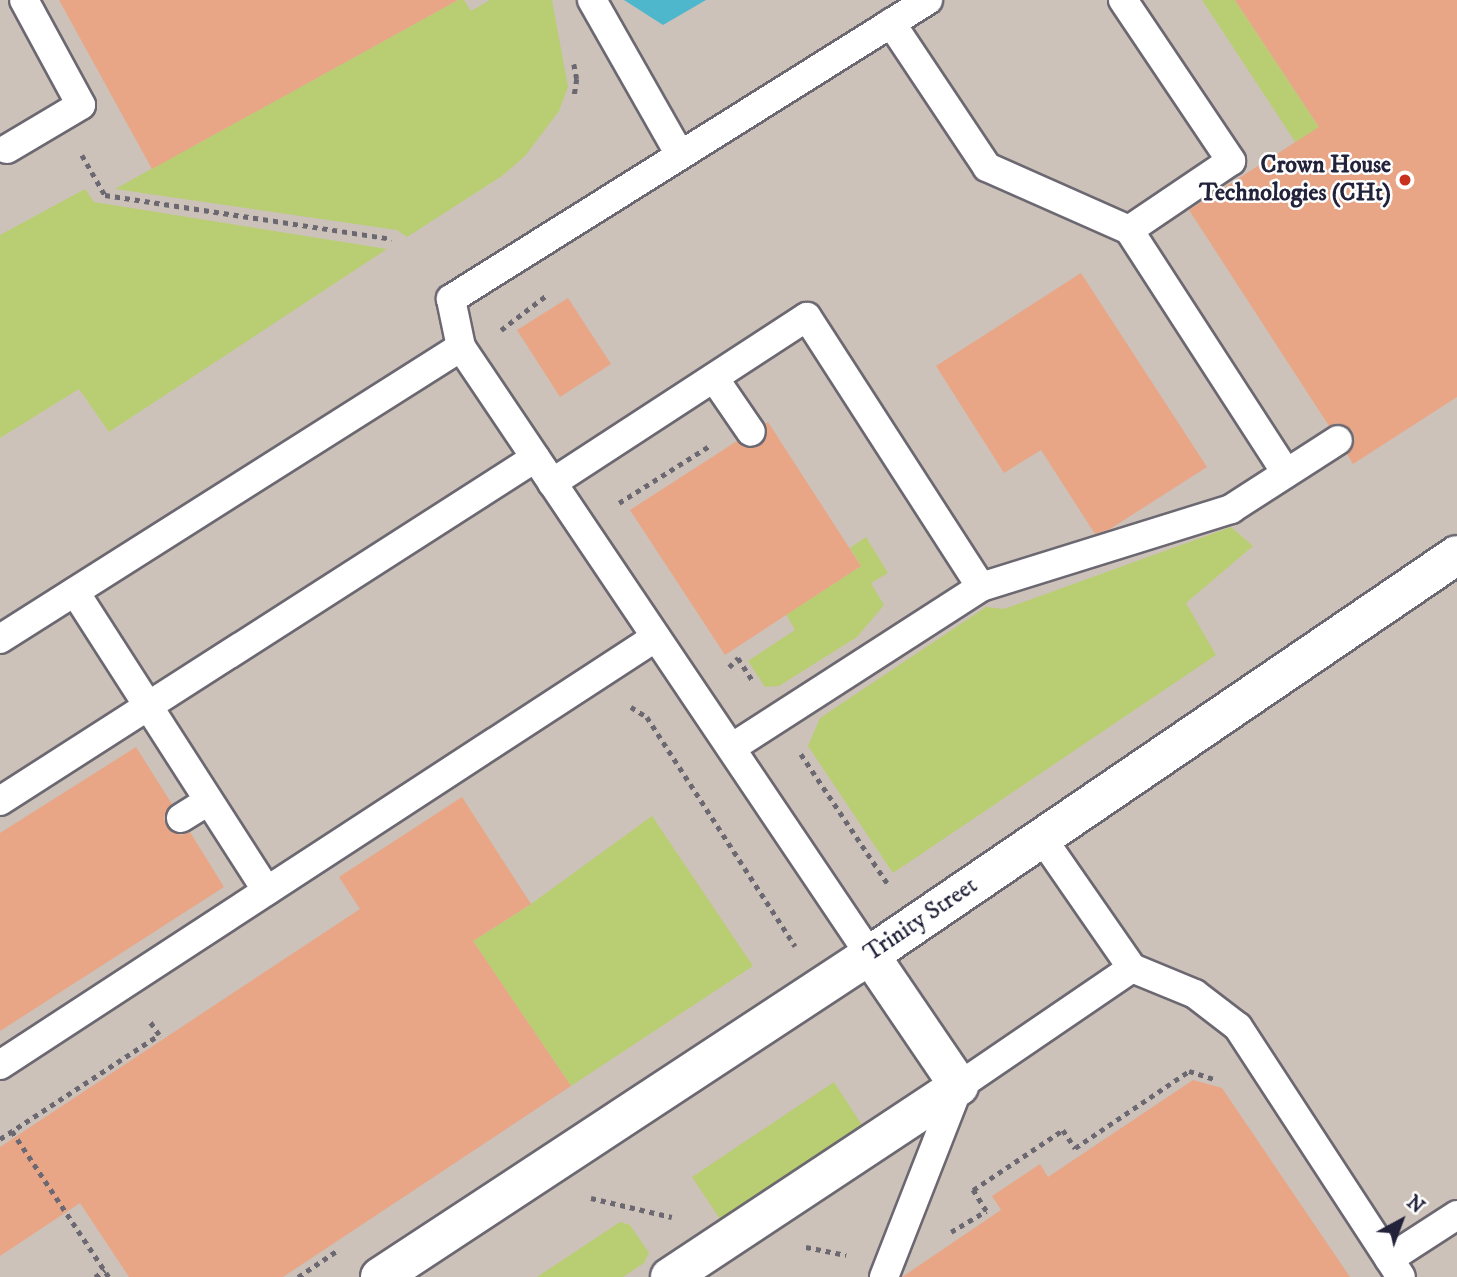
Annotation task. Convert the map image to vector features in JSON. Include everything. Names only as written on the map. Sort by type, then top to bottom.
[{"type":"street","name":"Trinity Street","points":[[380,1277],[870,955],[1457,555]]},
{"type":"street","points":[[670,1277],[959,1086],[870,955]]},
{"type":"lane","points":[[7,149],[81,105],[24,0]]},
{"type":"lane","points":[[592,0],[680,155]]},
{"type":"lane","points":[[870,955],[461,347],[451,299],[928,0]]},
{"type":"lane","points":[[1123,0],[1231,161],[1129,230]]},
{"type":"lane","points":[[891,23],[987,167],[1129,230],[1286,473]]},
{"type":"lane","points":[[552,482],[807,317],[981,587]]},
{"type":"lane","points":[[0,639],[461,347]]},
{"type":"lane","points":[[714,378],[751,432]]},
{"type":"lane","points":[[731,748],[981,587],[1231,509],[1338,440]]},
{"type":"lane","points":[[0,801],[536,458]]},
{"type":"lane","points":[[75,592],[267,891]]},
{"type":"lane","points":[[0,1065],[656,638]]},
{"type":"lane","points":[[181,818],[208,801]]},
{"type":"lane","points":[[1042,838],[1132,968],[1195,994],[1238,1027],[1395,1268],[1457,1215]]},
{"type":"lane","points":[[884,1277],[959,1086],[1132,968]]},
{"type":"path","points":[[80,150],[105,195],[392,239]]},
{"type":"path","points":[[614,506],[719,440]]},
{"type":"path","points":[[723,672],[738,658],[757,688]]},
{"type":"path","points":[[621,700],[647,717],[796,948]]},
{"type":"path","points":[[801,753],[889,886]]},
{"type":"path","points":[[0,1139],[159,1035],[146,1016]]},
{"type":"path","points":[[944,1237],[986,1211],[973,1190],[1063,1130],[1075,1148],[1189,1071],[1221,1082]]},
{"type":"path","points":[[12,1130],[109,1277]]},
{"type":"path","points":[[95,1277],[105,1270]]},
{"type":"shaded area","points":[[0,0],[1457,0],[1457,1277],[0,1277]]},
{"type":"green space","points":[[458,0],[464,0],[471,11],[490,0],[552,0],[568,87],[559,111],[525,156],[502,176],[407,237],[397,230],[115,189]]},
{"type":"green space","points":[[1202,0],[1235,0],[1394,241],[1371,257]]},
{"type":"green space","points":[[85,189],[94,202],[387,249],[109,432],[79,389],[0,438],[0,235]]},
{"type":"green space","points":[[1231,527],[1253,546],[1186,603],[1216,655],[893,873],[808,746],[820,718],[986,607],[1004,609]]},
{"type":"green space","points":[[866,537],[888,573],[871,583],[884,605],[857,637],[779,686],[765,687],[748,661],[795,630],[786,614],[861,566],[850,548]]},
{"type":"green space","points":[[652,816],[753,966],[571,1086],[473,941],[531,904]]},
{"type":"green space","points":[[834,1082],[862,1125],[720,1219],[692,1177]]},
{"type":"green space","points":[[620,1222],[630,1225],[649,1253],[644,1263],[623,1277],[537,1277]]},
{"type":"water","points":[[624,0],[706,0],[663,25]]},
{"type":"building","points":[[59,0],[458,0],[152,169]]},
{"type":"building","points":[[1235,0],[1457,0],[1457,397],[1353,464],[1347,454],[1355,440],[1352,430],[1338,423],[1329,426],[1189,210],[1319,127]]},
{"type":"building","points":[[1081,273],[1207,467],[1110,529],[1095,534],[1041,450],[1004,473],[936,366]]},
{"type":"building","points":[[568,298],[611,364],[560,397],[517,330]]},
{"type":"building","points":[[768,422],[861,566],[725,655],[630,510],[737,441],[744,447],[760,446],[766,439],[765,424]]},
{"type":"building","points":[[136,747],[172,804],[164,818],[167,827],[181,835],[190,832],[224,887],[0,1031],[0,833]]},
{"type":"building","points":[[462,797],[531,904],[473,941],[571,1086],[283,1277],[129,1277],[80,1203],[0,1256],[0,1147],[360,909],[339,877]]},
{"type":"building","points":[[1193,1080],[1222,1088],[1350,1277],[902,1277],[1001,1210],[992,1196],[1040,1164],[1048,1177]]},
{"type":"place","name":"Crown House Technologies (CHt)","points":[[1405,180]]}]
